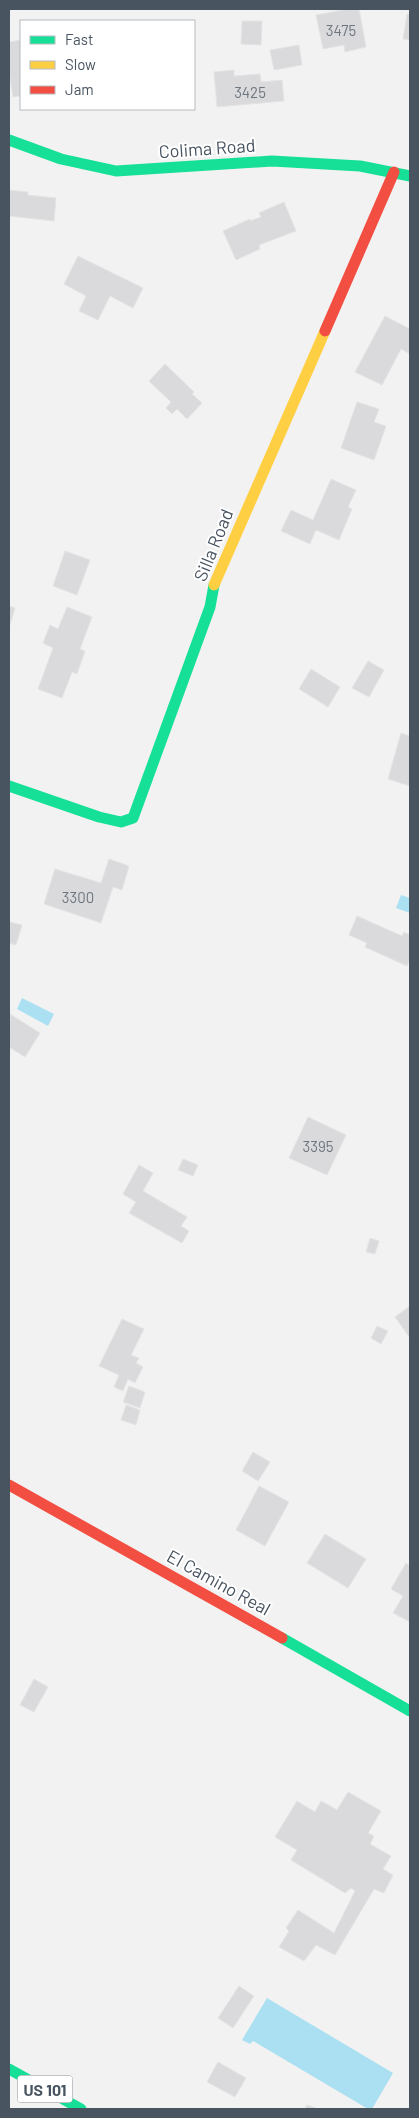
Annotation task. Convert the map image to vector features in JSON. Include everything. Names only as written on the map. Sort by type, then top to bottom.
[{"type":"main road","name":"Colima Road","points":[[9,140],[66,162],[90,168],[116,171],[272,161],[360,166],[410,176]]},
{"type":"main road","name":"Silla Road","points":[[9,786],[99,817],[121,822],[134,818],[210,607],[214,586],[394,172]]},
{"type":"main road","name":"El Camino Real","points":[[9,1485],[410,1711]]},
{"type":"main road","name":"US 101","points":[[9,2070],[81,2109]]},
{"type":"water","points":[[401,895],[410,898],[410,913],[396,908]]},
{"type":"water","points":[[22,998],[54,1014],[48,1026],[17,1009]]},
{"type":"water","points":[[267,1998],[393,2073],[372,2109],[368,2109],[253,2041],[250,2044],[242,2040]]},
{"type":"building","points":[[348,9],[359,9],[366,47],[345,52],[344,45],[323,49],[316,15]]},
{"type":"building","points":[[407,14],[410,15],[410,40],[403,39]]},
{"type":"building","points":[[242,21],[262,21],[261,45],[241,44]]},
{"type":"building","points":[[20,40],[20,96],[13,97],[9,71],[9,42]]},
{"type":"building","points":[[299,45],[302,65],[274,70],[270,50]]},
{"type":"building","points":[[234,70],[234,76],[260,74],[261,82],[282,80],[284,101],[217,107],[214,72]]},
{"type":"building","points":[[9,190],[28,192],[28,195],[56,198],[54,221],[9,216]]},
{"type":"building","points":[[284,202],[296,231],[259,245],[260,249],[236,260],[223,231],[250,219],[250,221],[261,217],[259,213]]},
{"type":"building","points":[[78,256],[143,288],[133,308],[110,296],[98,320],[79,311],[86,296],[64,284]]},
{"type":"building","points":[[385,316],[410,329],[410,354],[401,349],[382,385],[355,372]]},
{"type":"building","points":[[165,364],[194,392],[192,394],[202,403],[187,419],[177,409],[172,414],[166,408],[171,402],[149,381]]},
{"type":"building","points":[[357,402],[379,409],[374,422],[386,426],[374,460],[341,448]]},
{"type":"building","points":[[331,479],[356,490],[348,507],[352,509],[339,540],[316,530],[310,544],[281,531],[291,510],[313,520]]},
{"type":"building","points":[[65,551],[90,560],[77,595],[53,586]]},
{"type":"building","points":[[9,606],[15,608],[9,628]]},
{"type":"building","points":[[67,607],[92,617],[80,649],[85,651],[77,674],[72,672],[62,698],[38,689],[53,648],[43,643],[50,625],[58,629]]},
{"type":"building","points":[[368,661],[384,670],[369,697],[352,688]]},
{"type":"building","points":[[311,669],[340,687],[328,707],[299,689]]},
{"type":"building","points":[[401,733],[410,736],[410,786],[388,779]]},
{"type":"building","points":[[109,859],[129,866],[122,890],[113,887],[101,923],[44,904],[55,869],[101,883]]},
{"type":"building","points":[[357,916],[402,936],[404,932],[410,935],[410,959],[407,966],[365,947],[367,943],[349,935]]},
{"type":"building","points":[[9,922],[22,925],[16,945],[9,943]]},
{"type":"building","points":[[10,1014],[40,1033],[25,1057],[9,1047]]},
{"type":"building","points":[[308,1117],[346,1135],[327,1175],[289,1158]]},
{"type":"building","points":[[183,1159],[198,1165],[193,1176],[178,1170]]},
{"type":"building","points":[[139,1165],[153,1173],[143,1191],[187,1217],[181,1226],[189,1231],[182,1243],[129,1213],[136,1202],[123,1194]]},
{"type":"building","points":[[370,1238],[379,1241],[375,1254],[366,1252]]},
{"type":"building","points":[[410,1306],[410,1338],[395,1317]]},
{"type":"building","points":[[122,1319],[144,1329],[131,1355],[139,1358],[136,1363],[143,1367],[135,1383],[128,1379],[123,1391],[114,1387],[119,1375],[99,1366]]},
{"type":"building","points":[[377,1326],[388,1331],[381,1344],[371,1338]]},
{"type":"building","points":[[129,1386],[145,1392],[140,1408],[123,1402]]},
{"type":"building","points":[[126,1405],[140,1410],[136,1425],[121,1420]]},
{"type":"building","points":[[253,1452],[270,1462],[258,1481],[242,1471]]},
{"type":"building","points":[[259,1486],[289,1502],[265,1546],[236,1530]]},
{"type":"building","points":[[325,1534],[366,1559],[348,1588],[307,1563]]},
{"type":"building","points":[[406,1563],[410,1566],[410,1622],[393,1613],[403,1596],[391,1589]]},
{"type":"building","points":[[34,1679],[48,1687],[34,1712],[20,1705]]},
{"type":"building","points":[[348,1792],[381,1811],[368,1833],[374,1836],[370,1844],[391,1856],[383,1869],[393,1875],[384,1893],[374,1889],[335,1955],[316,1945],[304,1961],[279,1947],[289,1931],[286,1928],[298,1910],[334,1933],[355,1891],[351,1888],[345,1893],[291,1860],[297,1850],[275,1837],[297,1801],[315,1812],[321,1801],[337,1810]]},
{"type":"building","points":[[239,1986],[254,1996],[233,2028],[218,2018]]},
{"type":"building","points":[[218,2062],[246,2078],[235,2097],[207,2082]]},
{"type":"building","points":[[307,2105],[318,2109],[305,2109]]},
{"type":"traffic: fast","points":[[9,140],[61,159],[116,171],[272,161],[360,166],[410,176]]},
{"type":"traffic: fast","points":[[9,786],[99,817],[121,822],[133,818],[210,607],[214,585]]},
{"type":"traffic: fast","points":[[282,1638],[410,1711]]},
{"type":"traffic: fast","points":[[9,2069],[81,2109]]},
{"type":"traffic: slow","points":[[214,585],[325,331]]},
{"type":"traffic: jam","points":[[325,331],[394,172]]},
{"type":"traffic: jam","points":[[9,1485],[282,1638]]}]
